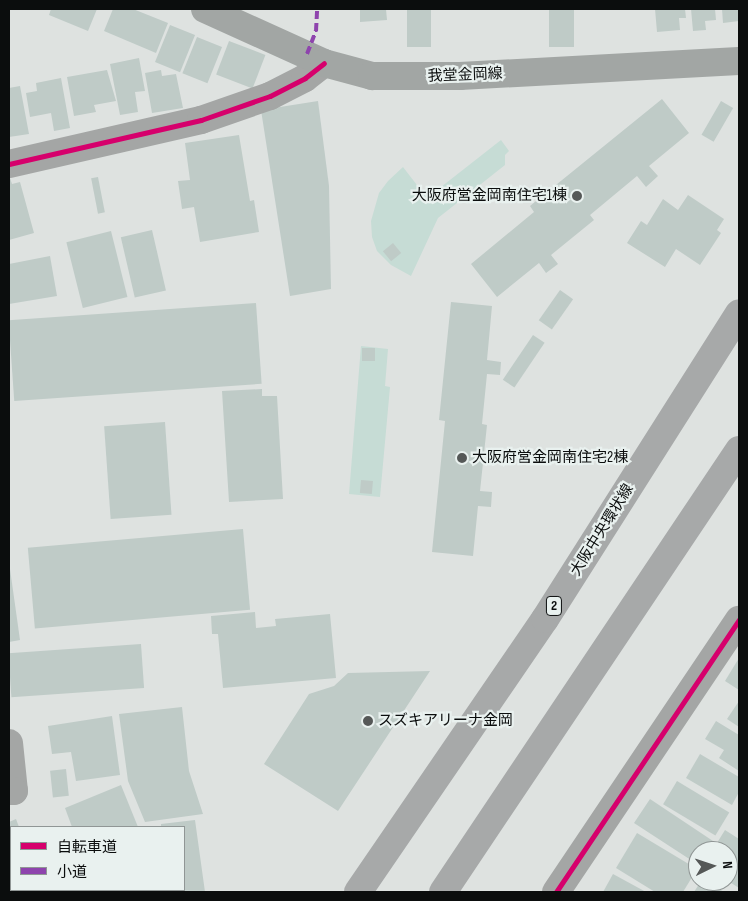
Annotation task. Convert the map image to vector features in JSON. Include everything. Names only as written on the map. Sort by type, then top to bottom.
[{"type":"main road","name":"我堂金岡線","points":[[205,9],[324,63],[372,76],[432,76],[739,61]]},
{"type":"main road","name":"大阪中央環状線","points":[[358,892],[545,619],[739,313]]},
{"type":"main road","points":[[443,892],[739,450]]},
{"type":"street","points":[[9,164],[201,120],[270,96],[305,78],[324,63]]},
{"type":"street","points":[[556,892],[739,620]]},
{"type":"street","points":[[9,743],[14,790],[9,791]]},
{"type":"green space","points":[[501,140],[509,151],[505,155],[505,165],[438,218],[411,276],[391,265],[377,251],[372,237],[371,221],[379,193],[388,181],[403,167],[427,198]]},
{"type":"green space","points":[[361,346],[388,349],[385,386],[390,387],[380,497],[349,494]]},
{"type":"building","points":[[51,9],[97,9],[88,31],[49,15]]},
{"type":"building","points":[[113,9],[133,9],[168,23],[156,53],[104,31]]},
{"type":"building","points":[[360,9],[386,9],[387,20],[360,22]]},
{"type":"building","points":[[407,9],[431,9],[431,47],[407,47]]},
{"type":"building","points":[[549,9],[574,9],[574,47],[549,47]]},
{"type":"building","points":[[655,9],[685,9],[686,18],[679,18],[680,30],[657,32]]},
{"type":"building","points":[[691,9],[715,9],[716,20],[705,21],[706,30],[693,31]]},
{"type":"building","points":[[722,9],[739,9],[739,21],[723,23]]},
{"type":"building","points":[[170,25],[195,35],[180,72],[155,62]]},
{"type":"building","points":[[197,37],[222,47],[207,83],[182,73]]},
{"type":"building","points":[[229,41],[265,55],[253,89],[216,75]]},
{"type":"building","points":[[139,58],[145,91],[135,92],[138,112],[120,115],[110,64]]},
{"type":"building","points":[[107,70],[116,101],[94,105],[96,112],[74,116],[67,77]]},
{"type":"building","points":[[161,70],[162,76],[176,74],[183,108],[152,113],[145,73]]},
{"type":"building","points":[[61,78],[70,128],[54,131],[51,113],[30,117],[26,93],[37,91],[36,83]]},
{"type":"building","points":[[20,86],[29,134],[9,137],[9,88]]},
{"type":"building","name":"大阪府営金岡南住宅1棟","points":[[662,99],[689,133],[649,166],[658,176],[646,187],[637,176],[590,215],[594,220],[551,255],[558,264],[546,273],[539,263],[497,297],[471,264],[534,212],[530,206]]},
{"type":"building","points":[[318,101],[329,186],[331,289],[290,296],[261,110]]},
{"type":"building","points":[[721,101],[733,108],[714,142],[702,135]]},
{"type":"building","points":[[239,135],[250,201],[254,200],[259,232],[200,242],[194,207],[182,209],[178,181],[190,180],[185,143]]},
{"type":"building","points":[[9,175],[12,184],[20,182],[34,233],[9,240]]},
{"type":"building","points":[[98,177],[105,212],[98,214],[91,178]]},
{"type":"building","points":[[688,195],[724,219],[717,230],[721,233],[700,265],[676,249],[665,267],[627,243],[641,221],[647,225],[663,199],[678,210]]},
{"type":"building","points":[[152,230],[166,290],[135,298],[121,237]]},
{"type":"building","points":[[111,231],[127,297],[83,308],[66,242]]},
{"type":"building","points":[[393,243],[401,253],[391,261],[383,251]]},
{"type":"building","points":[[50,256],[57,296],[9,304],[9,264]]},
{"type":"building","points":[[560,290],[573,299],[552,329],[539,320]]},
{"type":"building","name":"大阪府営金岡南住宅2棟","points":[[451,302],[492,306],[487,360],[501,362],[500,375],[487,374],[482,424],[487,425],[480,491],[492,492],[491,507],[478,506],[473,556],[432,552],[445,421],[439,420]]},
{"type":"building","points":[[256,303],[262,384],[14,401],[9,320]]},
{"type":"building","points":[[533,335],[545,343],[514,388],[503,380]]},
{"type":"building","points":[[362,348],[375,348],[375,361],[362,361]]},
{"type":"building","points":[[262,389],[262,396],[277,396],[283,499],[229,502],[222,391]]},
{"type":"building","points":[[165,422],[171,515],[111,519],[104,426]]},
{"type":"building","points":[[361,480],[373,481],[372,494],[360,493]]},
{"type":"building","points":[[243,529],[250,610],[35,629],[28,548]]},
{"type":"building","points":[[9,562],[20,640],[9,642]]},
{"type":"building","points":[[255,612],[256,628],[276,626],[275,619],[330,614],[336,678],[223,688],[218,634],[212,634],[211,616]]},
{"type":"building","points":[[141,644],[144,688],[11,697],[9,653]]},
{"type":"building","points":[[739,658],[739,690],[725,681]]},
{"type":"building","points":[[430,671],[338,811],[264,764],[309,694],[334,686],[348,673]]},
{"type":"building","points":[[739,701],[739,727],[727,719]]},
{"type":"building","points":[[182,707],[189,771],[203,814],[145,822],[128,781],[119,714]]},
{"type":"building","points":[[112,716],[120,775],[76,781],[71,752],[52,754],[48,726]]},
{"type":"building","points":[[716,721],[739,735],[739,771],[719,758],[724,750],[705,739]]},
{"type":"building","points":[[700,754],[739,777],[739,792],[732,805],[686,778]]},
{"type":"building","points":[[66,769],[69,796],[53,798],[50,771]]},
{"type":"building","points":[[677,781],[729,812],[715,836],[663,804]]},
{"type":"building","points":[[121,785],[138,826],[72,826],[65,808]]},
{"type":"building","points":[[650,799],[713,841],[688,841],[688,858],[634,823]]},
{"type":"building","points":[[16,819],[19,826],[10,826],[10,891],[46,892],[9,892],[9,822]]},
{"type":"building","points":[[195,820],[205,892],[171,892],[185,891],[185,826],[161,826],[161,824]]},
{"type":"building","points":[[725,830],[739,839],[739,888],[738,841],[718,841]]},
{"type":"building","points":[[637,833],[688,864],[688,884],[683,892],[655,892],[616,868]]},
{"type":"building","points":[[613,874],[646,892],[603,892]]},
{"type":"building","points":[[101,891],[150,891],[150,892]]},
{"type":"building","points":[[722,891],[724,892],[694,892]]},
{"type":"marked path","points":[[307,54],[316,31],[317,9]]},
{"type":"cycle path","points":[[9,164],[201,120],[270,96],[305,78],[324,63]]},
{"type":"cycle path","points":[[556,892],[739,620]]},
{"type":"place","name":"大阪府営金岡南住宅1棟","points":[[577,196]]},
{"type":"place","name":"大阪府営金岡南住宅2棟","points":[[462,458]]},
{"type":"place","name":"スズキアリーナ金岡","points":[[368,721]]}]
